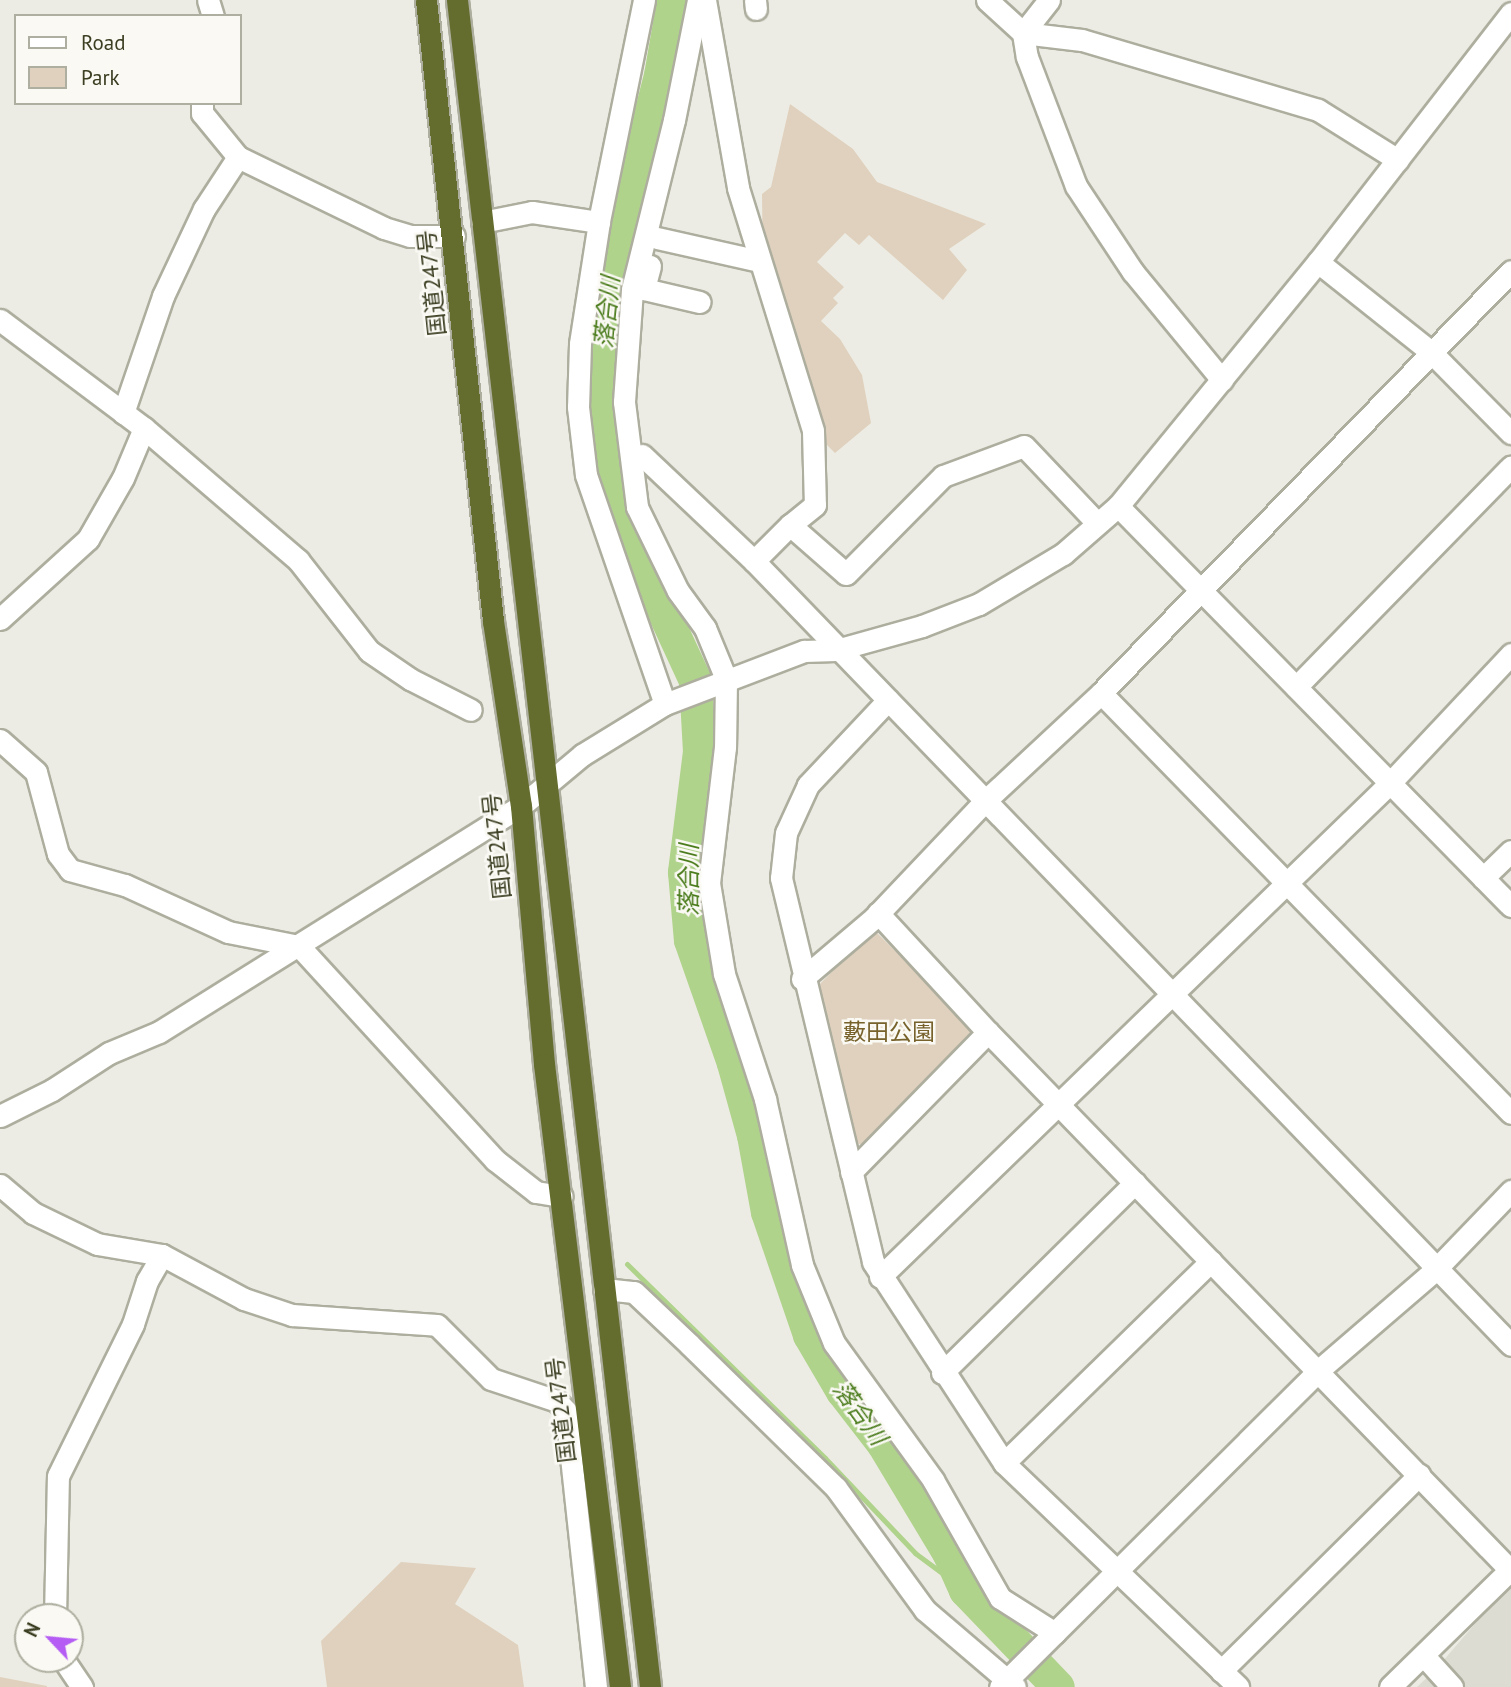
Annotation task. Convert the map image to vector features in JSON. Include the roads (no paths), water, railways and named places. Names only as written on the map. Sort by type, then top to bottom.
[{"type":"highway","name":"国道247号","points":[[426,0],[454,236],[494,621],[521,806],[562,1196],[620,1687]]},
{"type":"highway","points":[[457,0],[549,782],[650,1687]]},
{"type":"street","points":[[644,0],[599,222],[580,344],[580,439],[586,475],[612,560],[664,704]]},
{"type":"street","points":[[698,0],[678,103],[632,290],[625,368],[626,431],[638,507],[678,592],[705,628],[721,681],[725,747],[709,883],[724,974],[765,1099],[802,1265],[834,1343],[933,1480],[1000,1598],[1055,1633]]},
{"type":"street","points":[[705,0],[738,188],[813,431],[815,505],[790,525],[754,561]]},
{"type":"street","points":[[987,0],[1023,33],[1082,40],[1306,105],[1398,160]]},
{"type":"street","points":[[1049,0],[1023,33],[1027,57],[1076,186],[1133,272],[1222,380]]},
{"type":"street","points":[[0,1116],[52,1090],[109,1053],[159,1032],[299,946],[521,806],[582,755],[664,704],[804,651],[836,650],[922,626],[979,604],[1063,554],[1118,506],[1318,262],[1511,13]]},
{"type":"street","points":[[678,103],[682,119],[644,289],[700,302]]},
{"type":"street","points":[[202,105],[202,113],[238,157],[384,228],[410,236],[454,236]]},
{"type":"street","points":[[124,413],[163,296],[204,209],[238,157]]},
{"type":"street","points":[[482,222],[532,212],[599,222]]},
{"type":"street","points":[[657,238],[759,261]]},
{"type":"street","points":[[1318,262],[1431,352],[1511,433]]},
{"type":"street","points":[[802,979],[878,913],[986,800],[1101,693],[1511,271]]},
{"type":"street","points":[[0,320],[144,428],[299,560],[369,651],[410,679],[471,710]]},
{"type":"street","points":[[0,619],[88,540],[122,478],[144,428]]},
{"type":"street","points":[[790,525],[846,574],[943,476],[1024,446],[1097,523]]},
{"type":"street","points":[[642,455],[754,561],[836,650],[1174,993],[1435,1270],[1511,1345]]},
{"type":"street","points":[[1296,687],[1511,467]]},
{"type":"street","points":[[1118,506],[1511,906]]},
{"type":"street","points":[[880,1277],[1390,783],[1511,654]]},
{"type":"street","points":[[1101,693],[1511,1113]]},
{"type":"street","points":[[888,700],[808,785],[786,832],[781,878],[802,979],[880,1277],[1004,1463],[1113,1571],[1238,1687]]},
{"type":"street","points":[[0,740],[36,772],[58,854],[70,870],[125,885],[228,932],[299,946],[495,1160],[536,1192],[562,1196]]},
{"type":"street","points":[[1483,878],[1511,851]]},
{"type":"street","points":[[878,913],[1059,1105],[1320,1369],[1511,1569],[1390,1687]]},
{"type":"street","points":[[851,1172],[989,1032]]},
{"type":"street","points":[[942,1373],[1135,1183]]},
{"type":"street","points":[[0,1185],[33,1213],[97,1244],[162,1255],[244,1298],[292,1315],[437,1325],[491,1379],[557,1401],[566,1411],[596,1687]]},
{"type":"street","points":[[604,1289],[634,1292],[836,1488],[925,1610],[1007,1685],[1113,1571],[1320,1369],[1435,1270],[1511,1191]]},
{"type":"street","points":[[55,1603],[58,1476],[128,1335],[147,1281],[162,1255]]},
{"type":"street","points":[[1004,1463],[1211,1261]]},
{"type":"street","points":[[1221,1671],[1419,1475]]},
{"type":"street","points":[[1424,1656],[1452,1687]]},
{"type":"waterway","name":"落合川","points":[[673,0],[660,75],[606,287],[601,400],[606,462],[626,531],[695,680],[699,751],[684,872],[690,940],[733,1063],[753,1135],[767,1212],[809,1335],[842,1391],[883,1444],[948,1552],[965,1590],[1058,1687]]},
{"type":"waterway","points":[[627,1264],[825,1458],[915,1553],[965,1590]]},
{"type":"park label","name":"藪田公園","points":[[889,1032]]}]
